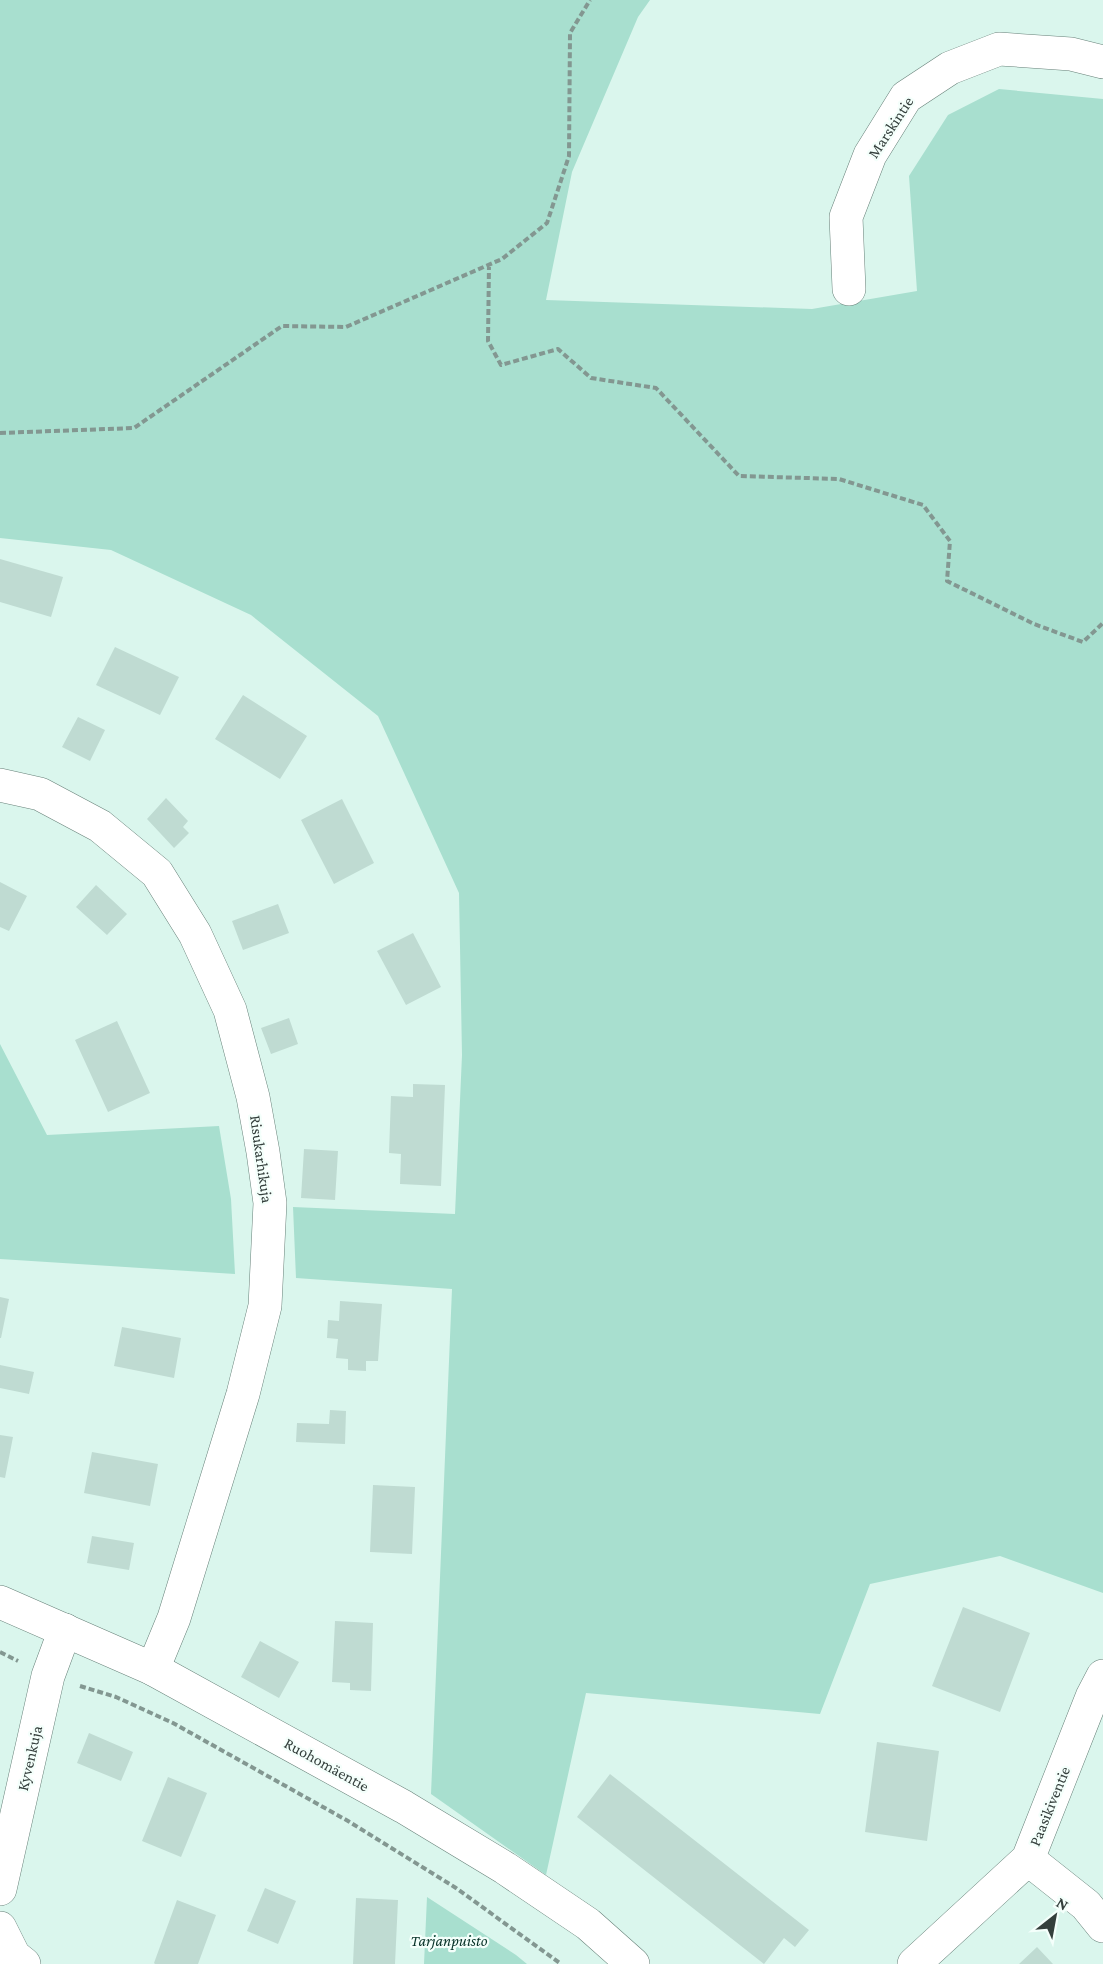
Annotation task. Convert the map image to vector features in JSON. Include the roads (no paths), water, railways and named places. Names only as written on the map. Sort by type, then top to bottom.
[{"type":"street","name":"Marskintie","points":[[849,289],[846,217],[870,155],[906,97],[950,68],[999,49],[1071,54],[1103,62]]},
{"type":"street","name":"Risukarhikuja","points":[[0,785],[39,794],[100,826],[157,873],[195,934],[230,1010],[253,1097],[263,1152],[270,1203],[265,1306],[243,1394],[174,1618],[153,1669]]},
{"type":"street","name":"Ruohomäentie","points":[[0,1602],[153,1669],[404,1807],[495,1862],[588,1923],[633,1964]]},
{"type":"street","name":"Kyvenkuja","points":[[0,1889],[48,1676],[65,1629]]},
{"type":"street","name":"Paasikiventie","points":[[914,1964],[1028,1859],[1092,1697],[1103,1676]]},
{"type":"street","points":[[1028,1859],[1086,1905],[1103,1926]]},
{"type":"street","points":[[0,1928],[15,1956],[24,1964]]},
{"type":"park label","name":"Tarjanpuisto","points":[[449,1940]]}]
